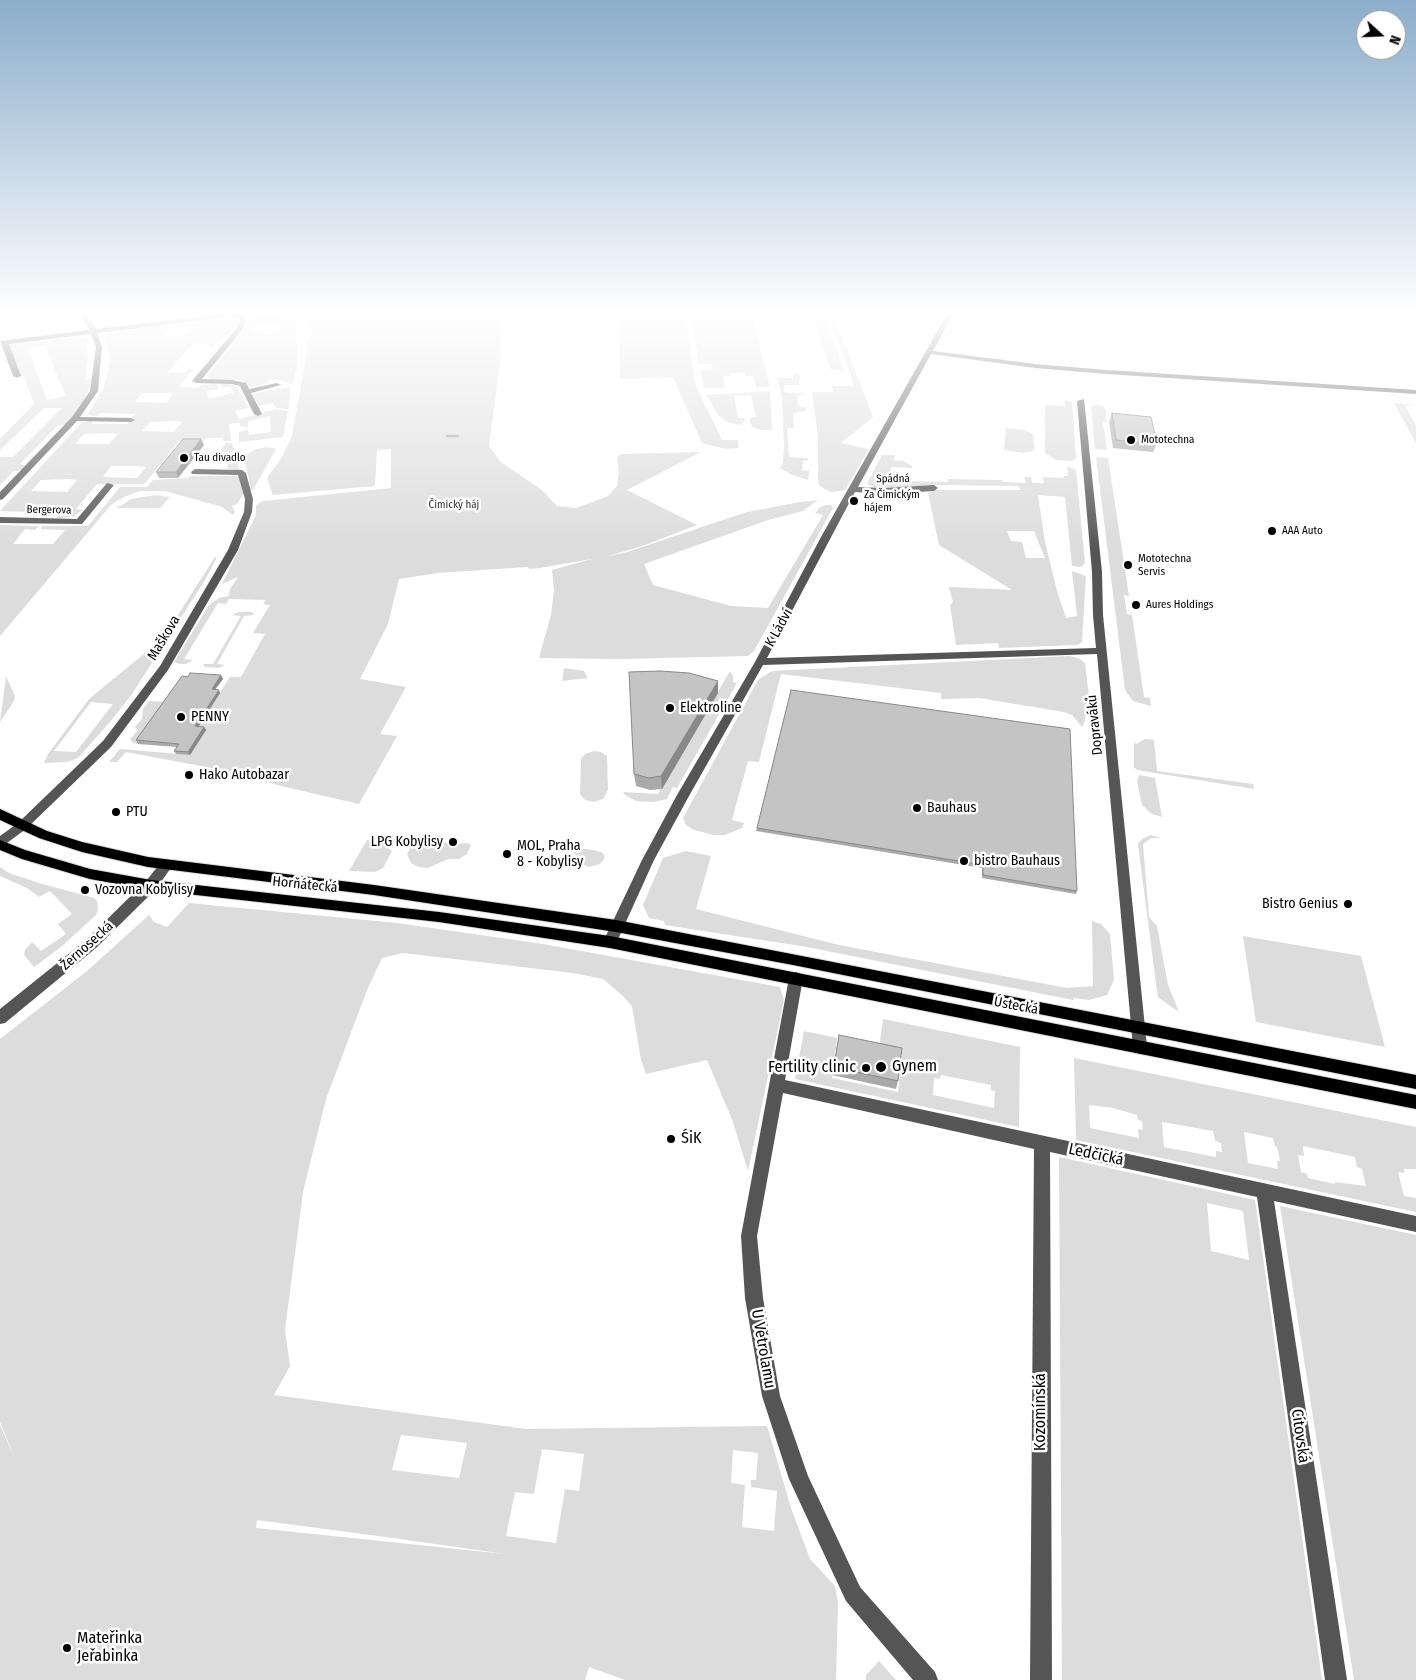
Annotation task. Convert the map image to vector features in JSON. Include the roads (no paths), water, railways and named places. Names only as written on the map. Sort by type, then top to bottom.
[{"type":"main road","name":"Horňátecká","points":[[0,814],[22,826],[82,847],[167,865],[384,892],[616,926]]},
{"type":"main road","name":"Horňátecká","points":[[0,844],[22,854],[90,874],[151,886],[439,917],[610,942]]},
{"type":"main road","name":"Ústecká","points":[[616,926],[1416,1082]]},
{"type":"main road","name":"Ústecká","points":[[610,942],[1416,1102]]},
{"type":"street","points":[[0,497],[75,419],[93,392]]},
{"type":"street","points":[[246,392],[258,414]]},
{"type":"street","name":"K Ládví","points":[[610,942],[616,926],[683,794],[760,662],[906,392]]},
{"type":"street","name":"Dopraváků","points":[[1081,400],[1102,651],[1140,1047]]},
{"type":"street","points":[[75,419],[131,420]]},
{"type":"street","name":"Maškova","points":[[22,826],[96,757],[149,689],[234,550],[248,512],[249,499],[242,473],[195,472]]},
{"type":"street","name":"Bergerova","points":[[0,520],[79,522],[110,485]]},
{"type":"street","name":"Spádná","points":[[853,489],[885,491],[934,488]]},
{"type":"street","points":[[760,662],[987,653],[1102,651]]},
{"type":"street","name":"Horňátecká","points":[[0,844],[22,826]]},
{"type":"street","name":"Žernosecká","points":[[0,1018],[91,944],[151,886],[167,865]]},
{"type":"street","name":"U Větrolamu","points":[[796,978],[749,1236],[754,1298],[770,1396],[799,1478],[853,1594],[928,1680]]},
{"type":"street","name":"Ledčická","points":[[777,1085],[1416,1224]]},
{"type":"street","name":"Kozomínská","points":[[1041,1680],[1042,1144]]},
{"type":"street","name":"Cítovská","points":[[1264,1192],[1336,1680]]},
{"type":"waterway","points":[[447,436],[458,436]]},
{"type":"place","name":"Mototechna","points":[[1131,440]]},
{"type":"place","name":"Tau divadlo","points":[[184,458]]},
{"type":"place","name":"Za Čimickým hájem","points":[[854,501]]},
{"type":"place","name":"AAA Auto","points":[[1272,531]]},
{"type":"place","name":"Mototechna Servis","points":[[1128,565]]},
{"type":"place","name":"Aures Holdings","points":[[1136,605]]},
{"type":"place","name":"Elektroline","points":[[670,708]]},
{"type":"place","name":"PENNY","points":[[181,717]]},
{"type":"place","name":"Hako Autobazar","points":[[189,775]]},
{"type":"place","name":"Bauhaus","points":[[917,808]]},
{"type":"place","name":"PTU","points":[[116,812]]},
{"type":"place","name":"LPG Kobylisy","points":[[453,842]]},
{"type":"place","name":"MOL, Praha 8 - Kobylisy","points":[[507,854]]},
{"type":"place","name":"bistro Bauhaus","points":[[964,861]]},
{"type":"place","name":"Vozovna Kobylisy","points":[[85,890]]},
{"type":"place","name":"Bistro Genius","points":[[1348,904]]},
{"type":"place","name":"Gynem","points":[[881,1067]]},
{"type":"place","name":"Fertility clinic","points":[[866,1068]]},
{"type":"place","name":"ŚiK","points":[[671,1139]]},
{"type":"place","name":"Mateřinka Jeřabinka","points":[[67,1648]]},
{"type":"park label","name":"Čimický háj","points":[[454,505]]}]
